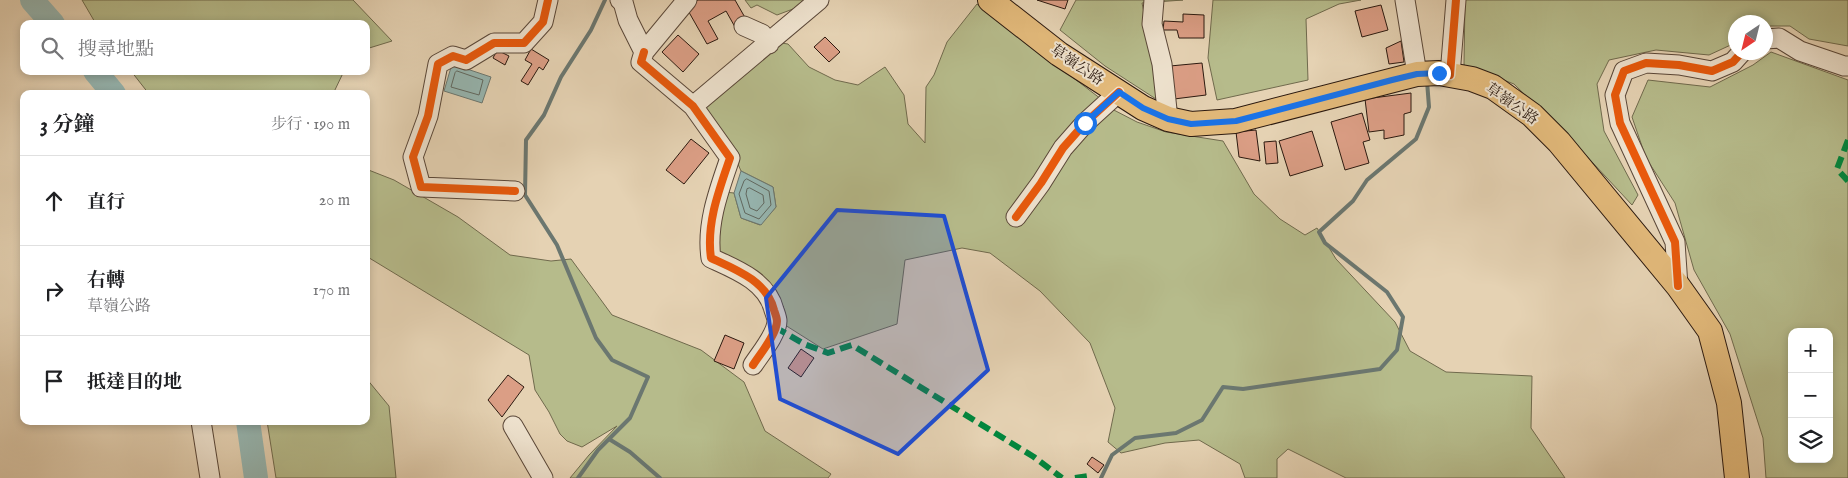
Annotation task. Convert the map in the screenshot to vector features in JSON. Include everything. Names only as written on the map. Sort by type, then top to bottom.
[{"type":"main road","name":"草嶺公路","points":[[990,0],[1059,54],[1143,108],[1168,119],[1191,124],[1236,121],[1417,74],[1439,73],[1472,79],[1493,87],[1532,115],[1559,142],[1678,286],[1710,332],[1729,403],[1737,478]]},
{"type":"street","points":[[515,191],[421,187],[414,157],[428,116],[438,64],[452,56],[466,60],[494,43],[524,43],[544,22],[548,0]]},
{"type":"street","points":[[620,0],[623,2],[628,20],[644,52]]},
{"type":"street","points":[[686,0],[644,52],[641,62],[693,106],[730,158],[718,191],[709,245],[711,258],[734,268],[763,287],[773,306],[777,322],[771,338],[753,365]]},
{"type":"street","points":[[693,106],[819,0]]},
{"type":"street","points":[[1154,0],[1152,24],[1162,64],[1168,119]]},
{"type":"street","points":[[1405,0],[1417,74]]},
{"type":"street","points":[[1450,75],[1456,0]]},
{"type":"street","points":[[744,26],[762,34],[768,44]]},
{"type":"street","points":[[1773,38],[1779,38],[1800,51],[1848,66]]},
{"type":"street","points":[[1678,286],[1675,242],[1620,124],[1615,95],[1624,71],[1646,63],[1679,65],[1712,71],[1735,60]]},
{"type":"street","points":[[1016,217],[1041,183],[1063,148],[1085,123],[1119,92]]},
{"type":"street","points":[[202,425],[210,478]]},
{"type":"street","points":[[513,426],[543,478]]},
{"type":"highlighted area","points":[[837,210],[944,216],[988,370],[898,454],[780,399],[766,298]]},
{"type":"green space","points":[[82,0],[353,0],[392,41],[370,48],[370,20],[94,20]]},
{"type":"green space","points":[[745,0],[812,0],[809,3],[777,15],[757,5],[751,8]]},
{"type":"green space","points":[[1076,0],[1183,0],[1142,3],[1155,65],[1156,99],[1105,66],[1060,30]]},
{"type":"green space","points":[[1213,0],[1361,0],[1339,4],[1306,19],[1308,80],[1217,100],[1208,58]]},
{"type":"green space","points":[[1465,0],[1848,0],[1848,46],[1809,39],[1790,26],[1773,26],[1773,15],[1728,15],[1728,46],[1709,55],[1656,50],[1609,60],[1597,84],[1604,131],[1638,195],[1632,205],[1580,149],[1514,84],[1464,65]]},
{"type":"green space","points":[[977,4],[1101,99],[1062,160],[1108,107],[1137,122],[1166,132],[1223,141],[1254,194],[1280,219],[1305,235],[1317,228],[1336,259],[1395,322],[1410,351],[1446,372],[1532,376],[1531,428],[1565,478],[1346,478],[1288,449],[1277,459],[1277,478],[1245,478],[1240,464],[1199,440],[1165,443],[1121,453],[1108,442],[1115,408],[1090,343],[1040,291],[990,253],[962,248],[905,260],[897,324],[823,349],[785,325],[717,256],[724,192],[734,193],[741,218],[760,225],[776,207],[773,187],[741,171],[735,157],[698,104],[768,41],[788,44],[809,67],[835,80],[858,85],[885,67],[904,95],[908,124],[925,143],[926,87],[934,75],[947,42]]},
{"type":"green space","points":[[1773,53],[1848,80],[1848,478],[1766,478],[1763,438],[1730,334],[1694,270],[1675,203],[1646,158],[1632,117],[1648,80],[1710,87],[1760,60],[1773,60]]},
{"type":"green space","points":[[134,75],[342,75],[335,90],[146,90]]},
{"type":"green space","points":[[370,171],[394,180],[458,217],[510,255],[551,261],[571,259],[612,315],[701,350],[744,382],[765,431],[831,474],[828,478],[570,478],[617,426],[582,447],[567,441],[560,434],[535,390],[529,355],[370,258]]},
{"type":"green space","points":[[370,383],[389,406],[396,478],[276,478],[268,425],[370,425]]},
{"type":"water","points":[[452,64],[491,77],[482,103],[444,91]]},
{"type":"water","points":[[741,171],[773,187],[776,207],[761,225],[741,218],[734,193]]},
{"type":"building","points":[[698,0],[735,0],[747,21],[735,27],[726,11],[708,21],[718,39],[707,44],[686,7]]},
{"type":"building","points":[[1037,0],[1068,0],[1065,9]]},
{"type":"building","points":[[1381,5],[1388,30],[1362,37],[1355,11]]},
{"type":"building","points":[[1183,14],[1204,15],[1204,38],[1179,38],[1177,30],[1163,30],[1164,21],[1183,22]]},
{"type":"building","points":[[678,35],[699,54],[683,72],[662,52]]},
{"type":"building","points":[[825,37],[840,52],[829,62],[814,47]]},
{"type":"building","points":[[1401,41],[1404,62],[1389,64],[1386,48]]},
{"type":"building","points":[[531,49],[549,60],[543,70],[539,67],[528,85],[521,81],[532,64],[525,60]]},
{"type":"building","points":[[497,50],[509,56],[505,65],[493,58]]},
{"type":"building","points":[[1202,63],[1206,95],[1174,99],[1170,66]]},
{"type":"building","points":[[1411,93],[1411,112],[1404,114],[1404,135],[1384,139],[1384,130],[1369,132],[1365,99]]},
{"type":"building","points":[[1362,113],[1370,140],[1363,142],[1369,163],[1345,170],[1331,122]]},
{"type":"building","points":[[1256,130],[1260,161],[1239,157],[1236,132]]},
{"type":"building","points":[[1312,131],[1323,166],[1290,176],[1279,141]]},
{"type":"building","points":[[691,139],[709,153],[684,184],[666,170]]},
{"type":"building","points":[[1276,141],[1278,163],[1266,164],[1264,142]]},
{"type":"building","points":[[725,335],[744,343],[734,369],[714,361]]},
{"type":"building","points":[[801,349],[814,358],[801,377],[788,368]]},
{"type":"building","points":[[508,375],[524,387],[502,417],[488,400]]},
{"type":"building","points":[[1092,457],[1104,465],[1098,473],[1087,464]]},
{"type":"waterway","points":[[32,0],[50,20]]},
{"type":"waterway","points":[[578,478],[598,450],[630,418],[648,377],[612,360],[596,338],[557,245],[525,195],[526,140],[544,115],[561,77],[591,30],[605,0]]},
{"type":"waterway","points":[[98,75],[111,90]]},
{"type":"waterway","points":[[1101,478],[1112,455],[1135,438],[1176,433],[1202,420],[1223,387],[1243,389],[1380,369],[1397,350],[1403,317],[1387,292],[1325,243],[1319,232],[1353,201],[1367,180],[1416,139],[1429,107],[1427,81]]},
{"type":"waterway","points":[[249,425],[256,478]]},
{"type":"waterway","points":[[609,439],[630,452],[660,478]]},
{"type":"marked path","points":[[1848,140],[1837,169],[1848,181]]},
{"type":"marked path","points":[[775,327],[804,344],[828,353],[852,345],[1034,457],[1062,478]]},
{"type":"marked path","points":[[1075,478],[1088,476]]},
{"type":"cycle path","points":[[515,191],[421,187],[413,157],[428,116],[438,64],[453,56],[466,60],[494,43],[524,43],[543,22],[548,0]]},
{"type":"cycle path","points":[[1450,75],[1456,0]]},
{"type":"cycle path","points":[[644,52],[641,62],[693,106],[730,158],[714,207],[710,233],[711,258],[749,277],[765,291],[770,300],[777,318],[776,326],[771,338],[753,365]]},
{"type":"cycle path","points":[[1678,286],[1675,242],[1620,123],[1615,95],[1624,71],[1646,63],[1679,65],[1712,71],[1735,60]]},
{"type":"cycle path","points":[[1016,217],[1041,183],[1063,148],[1085,123],[1119,92]]},
{"type":"route","points":[[1085,123],[1119,92],[1143,108],[1168,119],[1191,124],[1236,121],[1417,74],[1439,73]]}]
